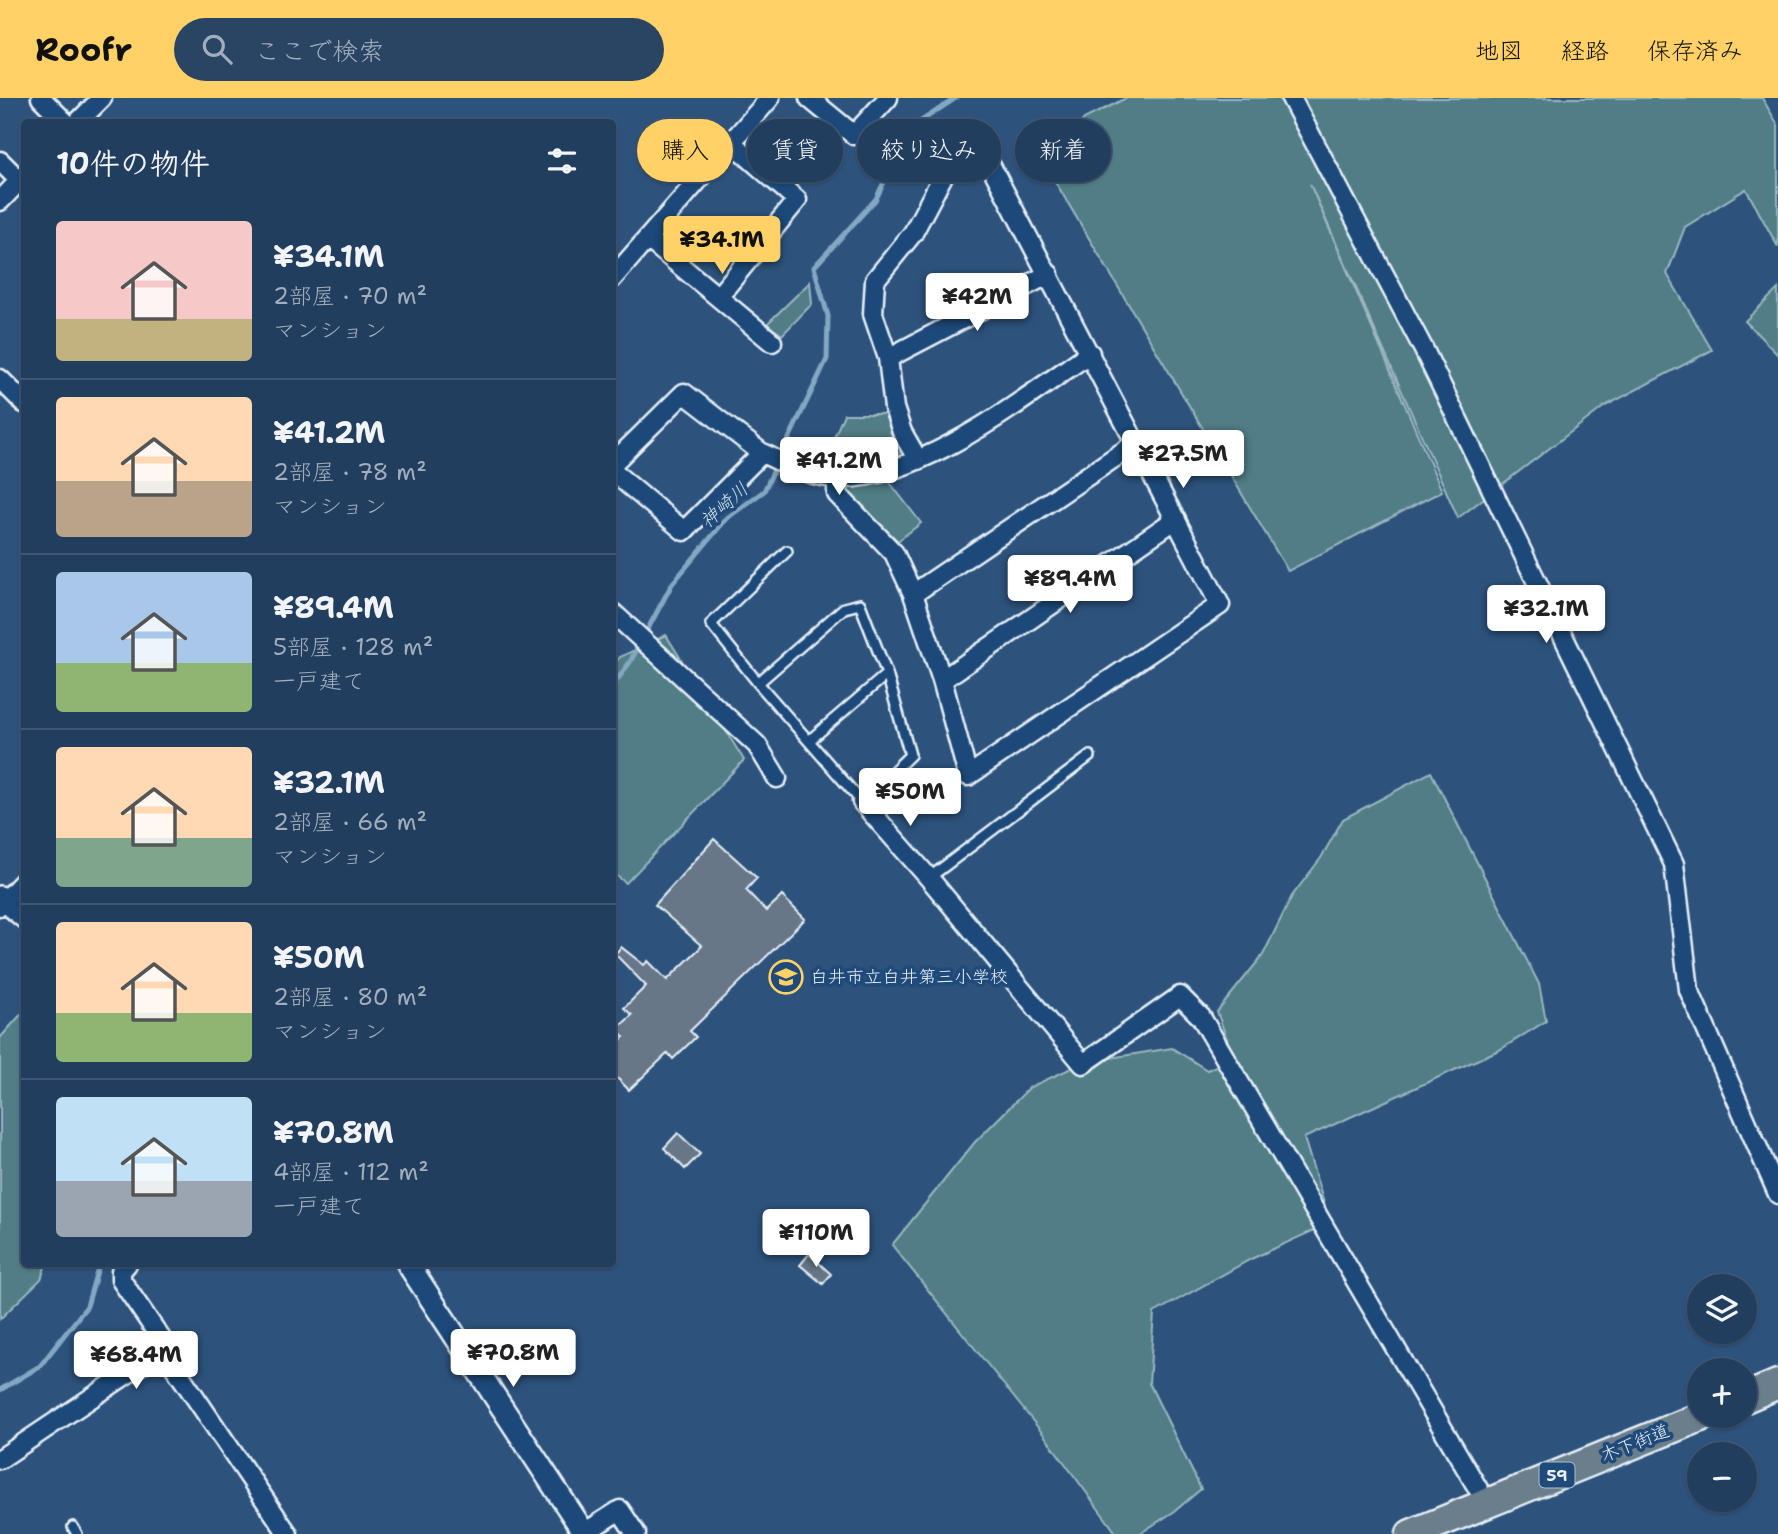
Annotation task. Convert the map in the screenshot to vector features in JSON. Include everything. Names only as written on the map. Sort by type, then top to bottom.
[{"type":"main road","points":[[1757,1393],[1778,1384]]},
{"type":"main road","name":"木下街道","points":[[1411,1534],[1687,1423]]},
{"type":"street","points":[[41,98],[62,119]]},
{"type":"street","points":[[81,119],[102,98]]},
{"type":"street","points":[[733,142],[770,98]]},
{"type":"street","points":[[809,98],[854,135],[888,98]]},
{"type":"street","points":[[1291,98],[1423,348],[1674,864],[1689,990],[1778,1194]]},
{"type":"street","points":[[718,297],[797,200],[733,144]]},
{"type":"street","points":[[837,478],[837,494],[894,554],[913,594],[942,680],[968,776],[1220,605],[980,145],[953,157],[913,233],[875,280],[873,314],[888,358],[894,408],[902,432],[918,460]]},
{"type":"street","points":[[0,161],[21,177]]},
{"type":"street","points":[[0,201],[21,179]]},
{"type":"street","points":[[616,275],[698,182]]},
{"type":"street","points":[[648,239],[772,342]]},
{"type":"street","points":[[888,358],[1049,274]]},
{"type":"street","points":[[616,460],[684,393],[762,453],[797,469],[837,478],[883,473],[918,460],[998,416],[1090,353]]},
{"type":"street","points":[[0,379],[21,400]]},
{"type":"street","points":[[913,594],[1136,443]]},
{"type":"street","points":[[616,474],[684,531],[762,453]]},
{"type":"street","points":[[942,680],[1176,519]]},
{"type":"street","points":[[616,616],[757,745],[777,778]]},
{"type":"street","points":[[862,802],[929,878],[1083,1064],[1180,996],[1201,1017],[1487,1504]]},
{"type":"street","points":[[21,883],[2,901],[21,915]]},
{"type":"street","points":[[124,1267],[121,1271],[121,1280],[162,1340],[163,1350],[288,1534]]},
{"type":"street","points":[[410,1267],[585,1533],[620,1510],[636,1534]]},
{"type":"street","points":[[0,1459],[163,1350]]},
{"type":"lane","points":[[758,683],[844,608],[860,604],[887,674],[910,755],[862,802],[758,683],[711,624],[787,551]]},
{"type":"lane","points":[[810,740],[887,674]]},
{"type":"lane","points":[[929,878],[1090,756]]},
{"type":"green space","points":[[1126,98],[1762,98],[1778,125],[1778,247],[1746,189],[1685,227],[1667,274],[1712,350],[1605,406],[1458,518],[1310,184],[1442,491],[1288,571],[1055,182],[1111,182],[1111,119],[1084,119]]},
{"type":"green space","points":[[810,282],[812,304],[782,335],[767,324]]},
{"type":"green space","points":[[1778,289],[1778,355],[1745,321]]},
{"type":"green space","points":[[844,414],[888,414],[904,449],[896,455],[824,461]]},
{"type":"green space","points":[[888,480],[921,523],[898,541],[850,496],[848,488],[855,483]]},
{"type":"green space","points":[[666,635],[744,760],[626,883],[616,875],[616,662],[620,657]]},
{"type":"green space","points":[[1431,772],[1539,984],[1546,1021],[1501,1049],[1304,1138],[1330,1223],[1251,1259],[1154,1313],[1149,1383],[1201,1489],[1175,1511],[1139,1534],[1117,1534],[1044,1435],[892,1245],[975,1142],[1030,1087],[1085,1062],[1172,1048],[1207,1070],[1234,1058],[1217,1012],[1263,955],[1292,896],[1321,858],[1343,819]]},
{"type":"green space","points":[[21,1014],[21,1267],[45,1267],[41,1279],[0,1319],[0,1038]]},
{"type":"building","points":[[714,839],[757,878],[746,890],[766,911],[782,896],[805,919],[690,1031],[696,1037],[673,1059],[668,1053],[629,1090],[616,1077],[616,1044],[624,1037],[617,1029],[632,1015],[624,1008],[646,986],[616,953],[621,947],[644,965],[648,961],[667,980],[702,946],[655,905]]},
{"type":"building","points":[[678,1133],[700,1154],[685,1169],[664,1148]]},
{"type":"building","points":[[809,1254],[831,1274],[823,1284],[800,1265]]},
{"type":"waterway","name":"神崎川","points":[[616,681],[630,662],[672,584],[727,518],[764,491],[827,359],[828,316],[814,267],[876,199],[909,129],[956,98]]},
{"type":"waterway","name":"神崎川","points":[[0,1390],[40,1366],[87,1306],[98,1267]]},
{"type":"place","name":"白井市立白井第三小学校","points":[[786,977]]}]
